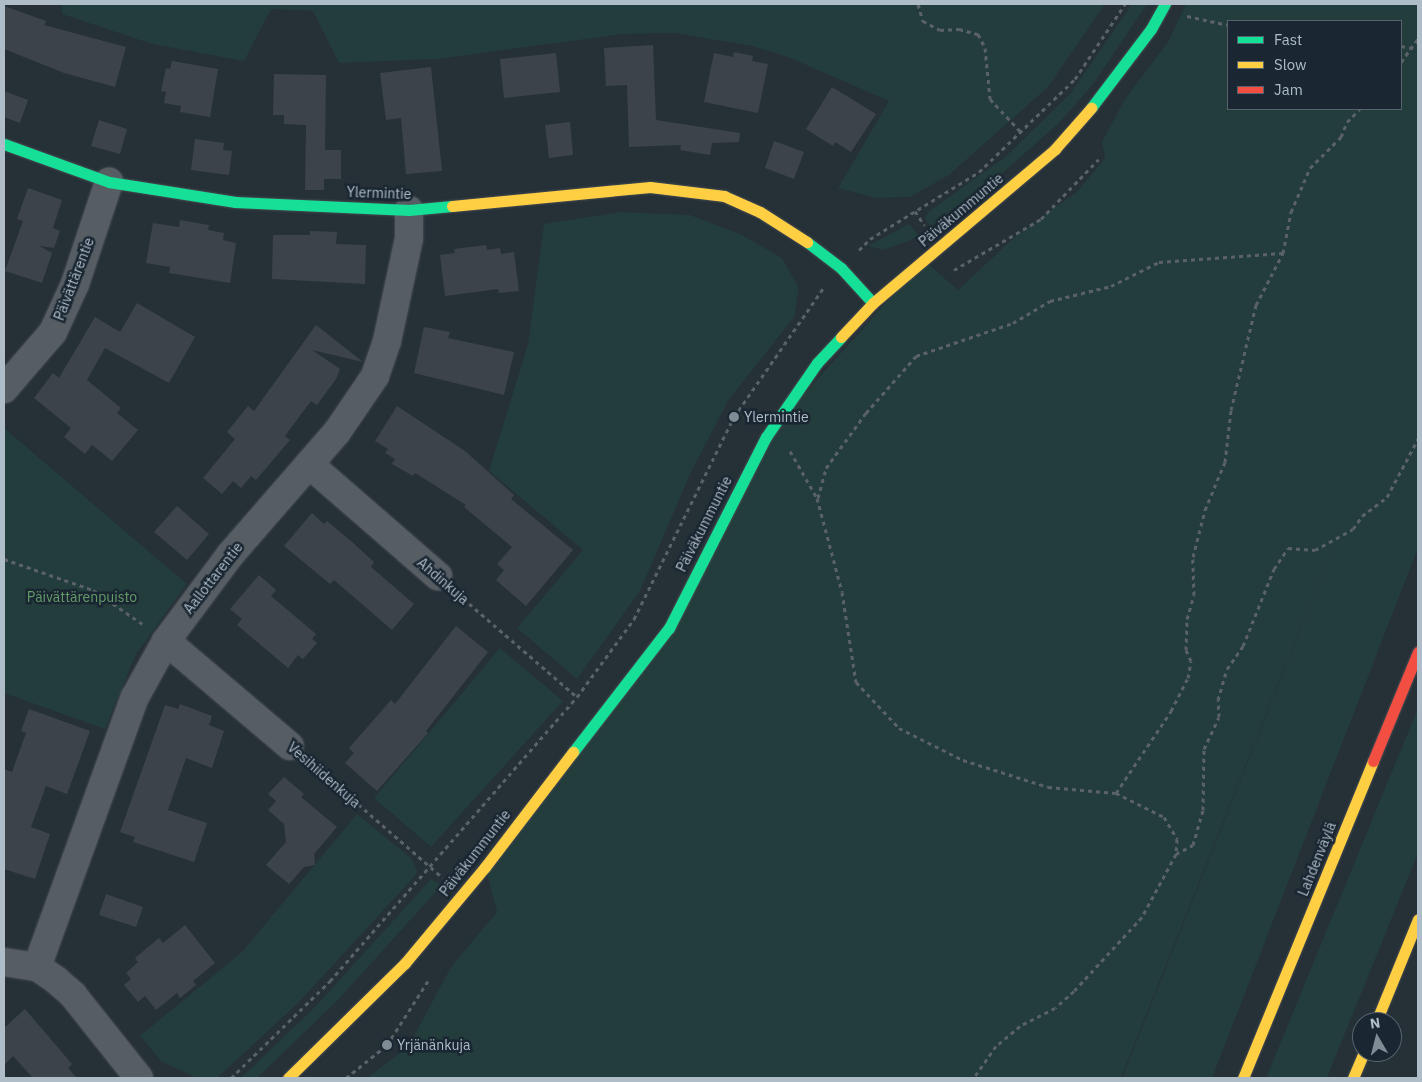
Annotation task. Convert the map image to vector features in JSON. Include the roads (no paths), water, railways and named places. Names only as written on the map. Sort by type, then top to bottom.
[{"type":"main road","name":"Päiväkummuntie","points":[[288,1078],[331,1040],[406,963],[463,894],[669,628],[775,424],[817,363],[873,303],[1055,149],[1104,93],[1151,29],[1165,4]]},
{"type":"main road","name":"Ylermintie","points":[[4,144],[109,182],[235,202],[409,210],[617,189],[685,189],[724,196],[760,212],[841,268],[873,303]]},
{"type":"main road","name":"Lahdenväylä","points":[[1243,1078],[1418,652]]},
{"type":"main road","points":[[1380,1012],[1418,919]]},
{"type":"main road","points":[[1353,1078],[1360,1062]]},
{"type":"street","name":"Päivättärentie","points":[[4,390],[53,332],[75,284],[109,182]]},
{"type":"street","name":"Aallottarentie","points":[[38,967],[135,697],[166,641],[200,592],[337,432],[381,363],[409,238],[409,210]]},
{"type":"street","name":"Ahdinkuja","points":[[309,464],[438,576]]},
{"type":"street","name":"Vesihiidenkuja","points":[[166,641],[290,746]]},
{"type":"street","points":[[4,962],[38,967],[73,995],[139,1078]]},
{"type":"place","name":"Ylermintie","points":[[734,417]]},
{"type":"place","name":"Yrjänänkuja","points":[[387,1045]]},
{"type":"park label","name":"Päivättärenpuisto","points":[[82,597]]}]
